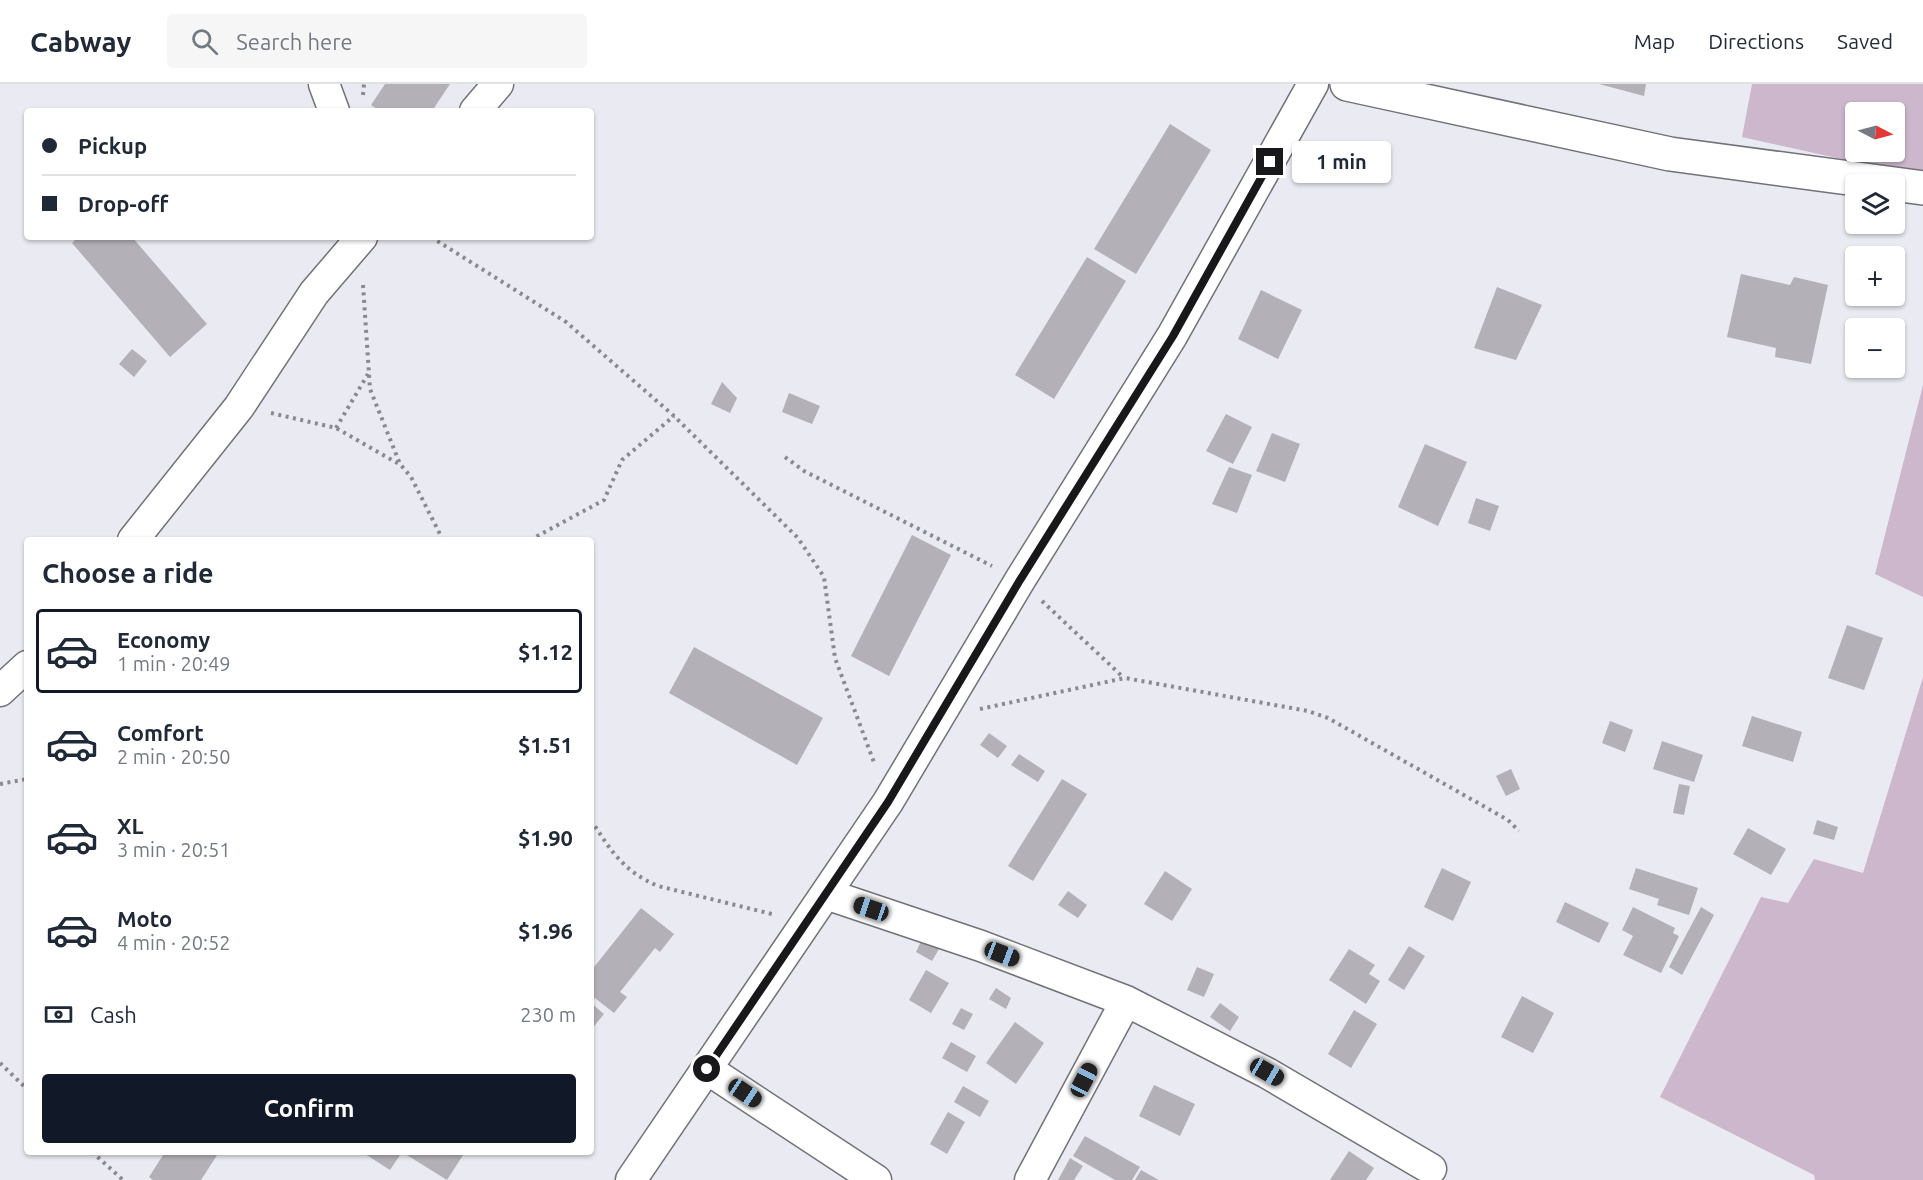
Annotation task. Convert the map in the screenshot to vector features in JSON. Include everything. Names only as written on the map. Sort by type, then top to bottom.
[{"type":"main road","points":[[1347,84],[1383,88],[1670,154],[1923,188]]},
{"type":"street","points":[[324,84],[333,108]]},
{"type":"street","points":[[631,1180],[888,802],[1020,580],[1173,336],[1313,84]]},
{"type":"street","points":[[478,108],[499,85]]},
{"type":"street","points":[[135,537],[239,407],[314,293],[359,240]]},
{"type":"street","points":[[0,691],[24,669]]},
{"type":"street","points":[[826,894],[981,946],[1126,1001],[1267,1072],[1431,1169]]},
{"type":"street","points":[[1030,1180],[1126,1001]]},
{"type":"street","points":[[707,1069],[876,1180]]},
{"type":"path","points":[[361,240],[370,389],[400,464],[411,477],[441,537]]},
{"type":"path","points":[[436,240],[566,322],[674,416],[798,538],[825,578],[835,658],[888,802]]},
{"type":"path","points":[[336,428],[369,374]]},
{"type":"path","points":[[239,407],[336,428],[400,464]]},
{"type":"path","points":[[536,537],[604,500],[622,460],[674,416]]},
{"type":"path","points":[[785,457],[804,471],[1020,580],[1125,678]]},
{"type":"path","points":[[938,717],[1125,678],[1308,711],[1328,718],[1508,820],[1519,831]]},
{"type":"path","points":[[0,784],[24,780]]},
{"type":"path","points":[[594,825],[611,852],[640,878],[658,886],[805,922]]},
{"type":"path","points":[[0,1063],[24,1086]]},
{"type":"path","points":[[95,1155],[123,1180]]},
{"type":"shaded area","points":[[1752,84],[1923,84],[1923,177],[1855,162],[1905,162],[1905,102],[1845,102],[1845,160],[1742,137]]},
{"type":"shaded area","points":[[1923,385],[1923,597],[1875,574]]},
{"type":"shaded area","points":[[1923,677],[1923,1180],[1815,1180],[1814,1175],[1660,1097],[1761,897],[1788,903],[1814,859],[1863,873]]},
{"type":"building","points":[[385,84],[450,84],[434,108],[376,108],[371,105]]},
{"type":"building","points":[[1599,84],[1646,84],[1644,96]]},
{"type":"building","points":[[1170,124],[1211,150],[1136,274],[1094,249]]},
{"type":"building","points":[[75,240],[135,240],[207,324],[170,357],[72,243]]},
{"type":"building","points":[[1087,257],[1126,281],[1054,399],[1015,375]]},
{"type":"building","points":[[1741,274],[1790,285],[1794,277],[1828,285],[1811,364],[1775,357],[1776,348],[1727,337]]},
{"type":"building","points":[[1497,287],[1542,305],[1516,360],[1474,348]]},
{"type":"building","points":[[1261,290],[1302,310],[1278,359],[1238,339]]},
{"type":"building","points":[[132,349],[147,361],[134,377],[119,364]]},
{"type":"building","points":[[722,382],[737,398],[730,413],[711,404]]},
{"type":"building","points":[[789,393],[820,406],[812,424],[782,412]]},
{"type":"building","points":[[1226,414],[1252,427],[1233,464],[1206,451]]},
{"type":"building","points":[[1272,433],[1300,444],[1285,482],[1256,471]]},
{"type":"building","points":[[1425,444],[1467,462],[1438,526],[1398,507]]},
{"type":"building","points":[[1229,467],[1252,475],[1237,513],[1212,504]]},
{"type":"building","points":[[1476,498],[1499,506],[1490,531],[1468,523]]},
{"type":"building","points":[[912,535],[951,555],[889,676],[851,656]]},
{"type":"building","points":[[1847,625],[1883,638],[1864,690],[1828,678]]},
{"type":"building","points":[[694,647],[823,718],[797,765],[669,693]]},
{"type":"building","points":[[1752,716],[1802,732],[1793,762],[1742,746]]},
{"type":"building","points":[[1610,721],[1633,730],[1625,752],[1602,743]]},
{"type":"building","points":[[989,733],[1007,746],[998,758],[980,745]]},
{"type":"building","points":[[1662,741],[1703,755],[1694,782],[1653,769]]},
{"type":"building","points":[[1019,754],[1045,771],[1038,782],[1011,765]]},
{"type":"building","points":[[1511,769],[1520,789],[1506,796],[1496,776]]},
{"type":"building","points":[[1062,779],[1087,794],[1033,881],[1008,866]]},
{"type":"building","points":[[1679,784],[1690,786],[1684,815],[1673,813]]},
{"type":"building","points":[[1817,820],[1838,827],[1834,840],[1813,834]]},
{"type":"building","points":[[1748,828],[1786,849],[1771,875],[1733,854]]},
{"type":"building","points":[[1442,868],[1471,882],[1453,921],[1424,907]]},
{"type":"building","points":[[1636,868],[1698,888],[1689,915],[1657,905],[1659,899],[1629,889]]},
{"type":"building","points":[[1165,871],[1192,889],[1172,921],[1144,904]]},
{"type":"building","points":[[1068,891],[1087,905],[1078,918],[1058,905]]},
{"type":"building","points":[[1565,902],[1609,923],[1599,943],[1556,922]]},
{"type":"building","points":[[1633,907],[1675,928],[1673,933],[1679,936],[1661,973],[1623,955],[1633,936],[1622,930]]},
{"type":"building","points":[[1701,907],[1714,915],[1682,975],[1669,967]]},
{"type":"building","points":[[641,908],[674,934],[660,952],[655,948],[620,992],[627,997],[614,1013],[594,997],[594,967]]},
{"type":"building","points":[[922,939],[939,949],[932,961],[916,952]]},
{"type":"building","points":[[1409,946],[1425,956],[1404,990],[1388,980]]},
{"type":"building","points":[[1349,949],[1375,965],[1369,974],[1380,981],[1366,1004],[1329,980]]},
{"type":"building","points":[[1197,967],[1214,974],[1204,997],[1187,990]]},
{"type":"building","points":[[926,970],[949,983],[931,1013],[909,1000]]},
{"type":"building","points":[[996,988],[1011,998],[1006,1009],[989,999]]},
{"type":"building","points":[[1522,996],[1554,1013],[1533,1053],[1501,1037]]},
{"type":"building","points":[[1220,1003],[1239,1017],[1230,1031],[1210,1017]]},
{"type":"building","points":[[594,1006],[604,1014],[594,1026]]},
{"type":"building","points":[[961,1008],[973,1014],[964,1030],[952,1024]]},
{"type":"building","points":[[1354,1010],[1377,1024],[1351,1068],[1328,1054]]},
{"type":"building","points":[[1015,1022],[1044,1043],[1016,1084],[986,1063]]},
{"type":"building","points":[[951,1042],[976,1056],[967,1072],[942,1058]]},
{"type":"building","points":[[1154,1085],[1195,1104],[1180,1136],[1139,1116]]},
{"type":"building","points":[[963,1086],[989,1101],[980,1117],[954,1102]]},
{"type":"building","points":[[948,1112],[965,1122],[947,1154],[930,1144]]},
{"type":"building","points":[[1085,1136],[1140,1167],[1132,1180],[1115,1180],[1073,1156]]},
{"type":"building","points":[[1349,1151],[1374,1168],[1366,1180],[1330,1180]]},
{"type":"building","points":[[163,1155],[217,1155],[201,1180],[153,1180],[149,1177]]},
{"type":"building","points":[[367,1155],[400,1155],[390,1170]]},
{"type":"building","points":[[407,1155],[463,1155],[447,1180]]},
{"type":"building","points":[[1070,1158],[1083,1166],[1074,1180],[1058,1180]]},
{"type":"building","points":[[1141,1170],[1159,1180],[1135,1180]]},
{"type":"route","points":[[707,1069],[888,802],[1020,580],[1173,336],[1270,162]]}]
